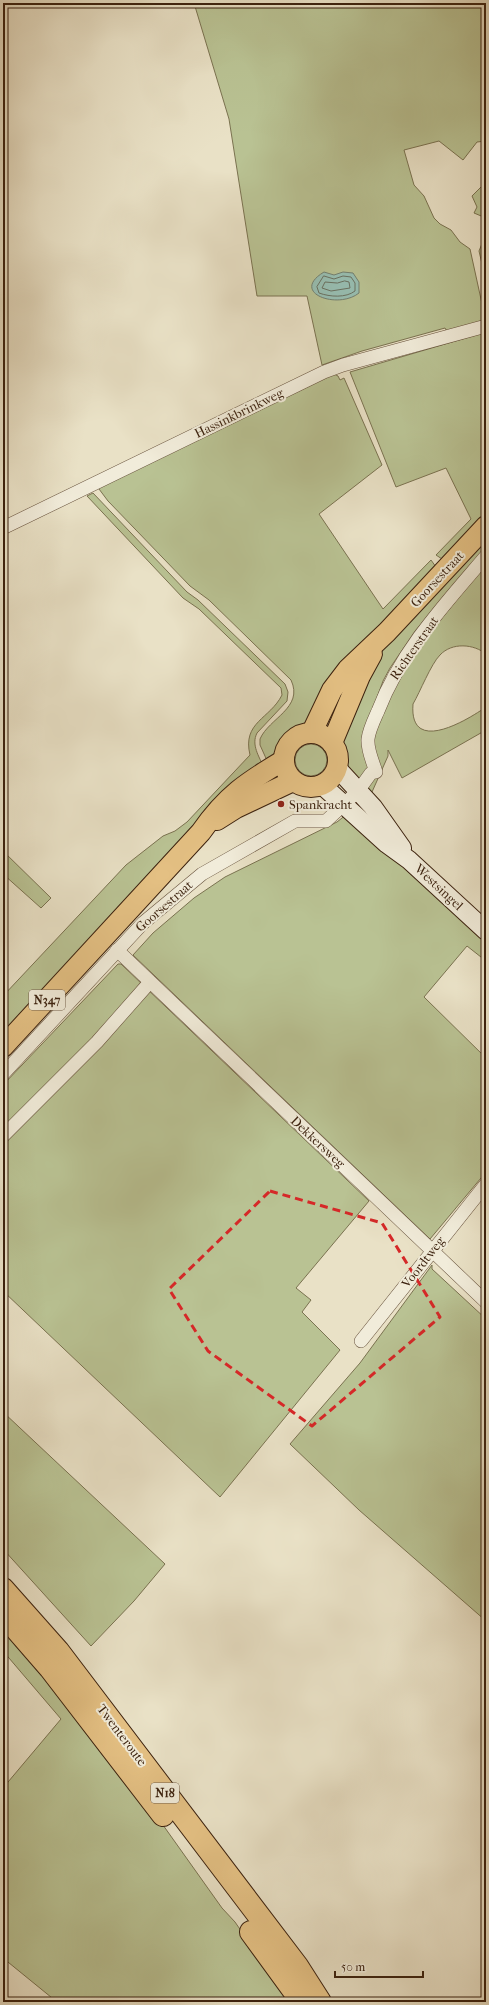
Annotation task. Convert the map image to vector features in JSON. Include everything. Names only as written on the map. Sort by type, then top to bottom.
[{"type":"highway","name":"Twenteroute","points":[[3,1589],[58,1651],[297,1966],[320,2002]]},
{"type":"highway","name":"Twenteroute","points":[[3,1614],[50,1668],[195,1856],[302,2002]]},
{"type":"main road","name":"Goorsestraat","points":[[312,732],[327,700],[340,679],[364,653],[387,632],[486,526]]},
{"type":"main road","name":"Goorsestraat","points":[[332,743],[360,676],[387,632]]},
{"type":"main road","points":[[312,732],[323,736],[332,743],[336,751],[337,768],[333,775],[322,785],[307,787],[293,781],[286,772],[284,760],[284,754],[290,742],[300,735],[312,732]]},
{"type":"main road","name":"Goorsestraat","points":[[3,1047],[201,832],[210,819],[239,788],[284,760]]},
{"type":"main road","name":"Westsingel","points":[[337,768],[373,807],[409,860]]},
{"type":"main road","name":"Goorsestraat","points":[[201,832],[225,814],[293,781]]},
{"type":"main road","name":"Westsingel","points":[[322,785],[387,844],[409,860],[486,931]]},
{"type":"street","name":"Hassinkbrinkweg","points":[[3,528],[324,372],[343,365],[486,326]]},
{"type":"street","name":"Richterstraat","points":[[358,791],[371,773],[376,772],[369,750],[368,739],[389,684],[400,663],[486,556]]},
{"type":"street","name":"Goorsestraat","points":[[3,1074],[143,923],[202,874],[295,821],[326,821],[358,791]]},
{"type":"street","name":"Dekkersweg","points":[[117,950],[486,1302]]},
{"type":"street","points":[[3,1136],[97,1042],[150,982]]},
{"type":"street","name":"Voordtweg","points":[[361,1341],[486,1184]]},
{"type":"highlighted area","points":[[270,1191],[382,1223],[440,1317],[312,1426],[208,1351],[169,1289]]},
{"type":"green space","points":[[194,3],[486,3],[486,141],[477,142],[463,160],[439,141],[404,150],[414,185],[424,196],[434,218],[440,224],[451,230],[460,242],[470,249],[486,322],[448,333],[445,328],[362,351],[322,365],[307,296],[257,296],[229,119]]},
{"type":"green space","points":[[483,185],[486,185],[486,218],[474,213],[477,207],[472,196]]},
{"type":"green space","points":[[486,234],[486,281],[479,251]]},
{"type":"green space","points":[[486,332],[486,515],[446,559],[442,559],[436,555],[471,519],[446,468],[396,487],[350,372]]},
{"type":"green space","points":[[334,374],[338,376],[340,380],[344,378],[382,465],[319,514],[383,609],[431,560],[436,567],[305,727],[297,730],[287,738],[269,765],[260,745],[260,739],[270,725],[284,712],[293,698],[294,690],[291,680],[209,600],[190,586],[108,501],[99,489],[100,487]]},
{"type":"green space","points":[[93,493],[187,592],[198,600],[285,684],[288,692],[287,701],[255,737],[256,750],[264,768],[3,1034],[3,996],[126,865],[163,836],[175,831],[187,822],[250,755],[250,735],[253,728],[271,710],[282,695],[281,688],[199,609],[183,598],[87,496]]},
{"type":"green space","points":[[486,536],[486,547],[415,631],[383,681],[365,731],[368,767],[357,784],[341,765],[339,743],[376,654]]},
{"type":"green space","points":[[486,564],[486,654],[469,646],[457,646],[445,651],[433,665],[413,704],[414,719],[420,728],[429,731],[440,730],[453,726],[466,720],[486,707],[486,730],[402,778],[388,750],[388,756],[372,792],[368,795],[367,787],[372,741],[398,672]]},
{"type":"green space","points":[[311,744],[317,745],[324,751],[327,760],[326,766],[320,773],[311,776],[305,775],[298,769],[295,760],[296,754],[302,747]]},
{"type":"green space","points":[[347,814],[486,943],[486,961],[467,946],[424,997],[486,1058],[486,1172],[430,1239],[133,955],[153,933],[194,898],[225,877],[337,822]]},
{"type":"green space","points":[[3,851],[51,898],[41,908],[3,874]]},
{"type":"green space","points":[[118,964],[121,964],[369,1201],[296,1288],[311,1300],[302,1312],[340,1350],[220,1497],[3,1291],[3,1085]]},
{"type":"green space","points":[[432,1265],[432,1269],[486,1319],[486,1621],[359,1510],[290,1444],[360,1363]]},
{"type":"green space","points":[[3,1412],[165,1564],[134,1601],[91,1646],[3,1549]]},
{"type":"green space","points":[[3,1625],[153,1811],[222,1908],[235,1922],[290,2002],[57,2002],[3,1958],[3,1788],[61,1719],[3,1651]]},
{"type":"water","points":[[324,272],[334,275],[343,272],[353,273],[359,282],[359,293],[350,298],[340,300],[320,297],[314,292],[312,287],[315,280]]},
{"type":"place","name":"Spankracht","points":[[281,804]]}]
